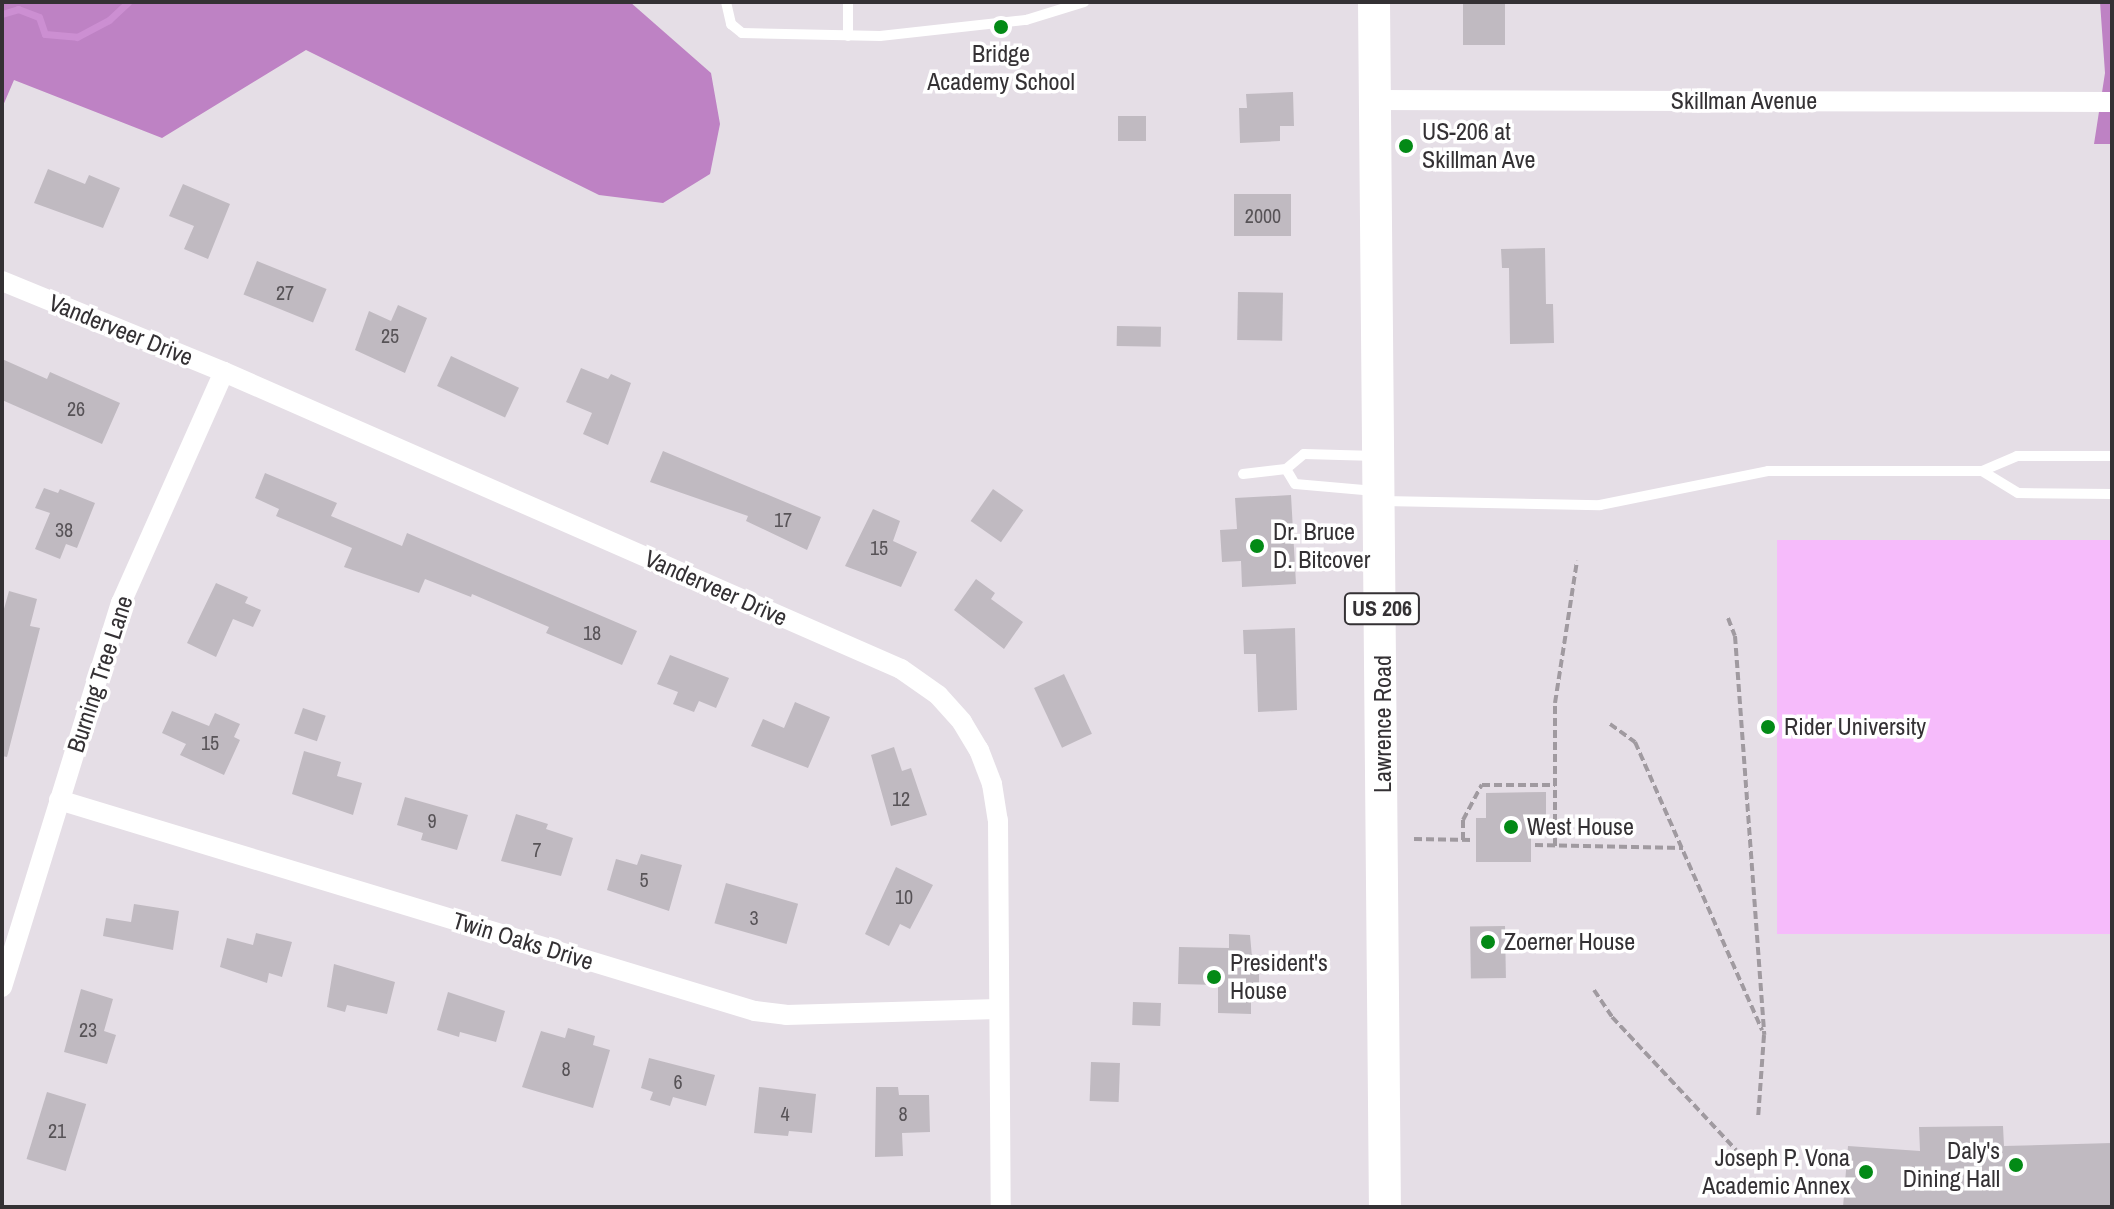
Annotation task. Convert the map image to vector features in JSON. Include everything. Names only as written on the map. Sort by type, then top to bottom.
[{"type":"main road","name":"Lawrence Road","points":[[1374,2],[1381,496],[1385,1207]]},
{"type":"street","name":"Skillman Avenue","points":[[1375,100],[2112,102]]},
{"type":"street","name":"Vanderveer Drive","points":[[2,281],[224,372],[901,669],[938,695],[968,732],[992,784],[998,820],[1001,1207]]},
{"type":"street","name":"Burning Tree Lane","points":[[2,987],[121,603],[224,372]]},
{"type":"street","name":"Twin Oaks Drive","points":[[59,800],[755,1011],[786,1015],[998,1009]]},
{"type":"lane","points":[[726,2],[731,24],[742,33],[848,36],[880,36],[1026,20],[1084,2]]},
{"type":"lane","points":[[848,2],[848,36]]},
{"type":"lane","points":[[1243,474],[1286,469],[1304,454],[1380,456]]},
{"type":"lane","points":[[1286,469],[1295,484],[1326,490],[1381,496],[1600,505],[1768,471],[1982,471],[2017,456],[2112,456]]},
{"type":"lane","points":[[1982,471],[2018,493],[2112,494]]},
{"type":"path","points":[[1555,846],[1555,703],[1577,561]]},
{"type":"path","points":[[1728,618],[1735,636],[1764,1035],[1758,1118]]},
{"type":"path","points":[[1610,724],[1635,742],[1764,1035]]},
{"type":"path","points":[[1463,840],[1463,820],[1482,785],[1555,785]]},
{"type":"path","points":[[1414,839],[1472,840]]},
{"type":"path","points":[[1535,845],[1683,848]]},
{"type":"path","points":[[1594,990],[1612,1017],[1736,1150]]},
{"type":"shaded area","points":[[2,2],[630,2],[711,73],[720,124],[710,174],[663,203],[599,195],[306,50],[162,138],[14,80],[2,108]]},
{"type":"shaded area","points":[[2100,2],[2112,2],[2112,144],[2094,144],[2105,73]]},
{"type":"shaded area","points":[[1777,540],[2112,540],[2112,934],[1777,934]]},
{"type":"building","points":[[1463,2],[1505,2],[1505,45],[1463,45]]},
{"type":"building","points":[[1293,92],[1294,126],[1280,126],[1280,141],[1240,143],[1239,108],[1247,108],[1246,94]]},
{"type":"building","points":[[1118,116],[1146,116],[1146,141],[1118,141]]},
{"type":"building","points":[[48,169],[85,184],[89,175],[120,188],[103,228],[34,203]]},
{"type":"building","points":[[183,184],[230,204],[208,259],[184,249],[194,226],[169,216]]},
{"type":"building","points":[[1234,194],[1291,194],[1291,236],[1234,236]]},
{"type":"building","points":[[1545,248],[1546,304],[1553,304],[1554,343],[1510,344],[1509,268],[1502,268],[1501,249]]},
{"type":"building","points":[[257,261],[327,289],[313,322],[244,294]]},
{"type":"building","points":[[1238,292],[1283,293],[1282,341],[1237,340]]},
{"type":"building","points":[[398,305],[427,318],[405,373],[355,350],[369,311],[391,321]]},
{"type":"building","points":[[1117,326],[1161,327],[1161,347],[1117,346]]},
{"type":"building","points":[[451,356],[519,388],[505,418],[437,386]]},
{"type":"building","points":[[2,359],[47,379],[50,372],[120,403],[102,444],[2,400]]},
{"type":"building","points":[[581,368],[608,379],[611,374],[631,383],[608,445],[583,434],[592,413],[566,402]]},
{"type":"building","points":[[663,451],[821,517],[807,550],[746,521],[748,516],[650,482]]},
{"type":"building","points":[[265,473],[337,503],[331,516],[402,546],[407,533],[637,631],[622,665],[546,633],[549,627],[472,594],[471,597],[425,579],[419,593],[344,567],[352,548],[276,516],[279,509],[255,498]]},
{"type":"building","points":[[44,488],[58,493],[60,489],[95,503],[77,548],[66,544],[60,559],[35,549],[50,513],[35,508]]},
{"type":"building","points":[[993,489],[1023,510],[1001,542],[971,521]]},
{"type":"building","name":"Dr. Bruce D. Bitcover","points":[[1291,495],[1296,584],[1242,587],[1241,561],[1222,562],[1220,530],[1237,529],[1235,498]]},
{"type":"building","points":[[873,509],[900,521],[893,541],[917,552],[901,587],[845,566]]},
{"type":"building","points":[[976,579],[995,593],[991,599],[1023,622],[1004,649],[954,610]]},
{"type":"building","points":[[216,583],[248,597],[245,603],[261,610],[253,627],[233,619],[216,657],[187,643]]},
{"type":"building","points":[[9,591],[37,599],[30,626],[40,628],[7,757],[2,756],[2,616]]},
{"type":"building","points":[[1295,628],[1297,710],[1258,712],[1256,654],[1244,654],[1243,630]]},
{"type":"building","points":[[670,655],[729,678],[716,708],[699,701],[694,712],[673,704],[678,692],[657,684]]},
{"type":"building","points":[[1064,674],[1092,734],[1062,748],[1034,688]]},
{"type":"building","points":[[795,702],[830,717],[808,768],[751,746],[763,719],[784,728]]},
{"type":"building","points":[[303,708],[326,716],[317,741],[294,734]]},
{"type":"building","points":[[172,711],[209,726],[215,713],[240,724],[234,737],[240,740],[224,775],[180,755],[186,744],[162,733]]},
{"type":"building","points":[[894,747],[902,771],[911,768],[927,815],[891,826],[871,755]]},
{"type":"building","points":[[304,751],[341,762],[337,776],[362,783],[353,815],[292,794]]},
{"type":"building","name":"West House","points":[[1546,792],[1546,836],[1531,836],[1531,862],[1476,862],[1476,818],[1486,818],[1486,793]]},
{"type":"building","points":[[405,797],[468,815],[457,850],[421,840],[423,833],[397,825]]},
{"type":"building","points":[[516,814],[548,824],[546,829],[573,838],[561,876],[501,861]]},
{"type":"building","points":[[641,854],[682,865],[669,911],[607,890],[616,859],[637,865]]},
{"type":"building","points":[[896,867],[933,885],[910,929],[900,924],[889,946],[865,934]]},
{"type":"building","points":[[726,883],[798,904],[787,944],[714,923]]},
{"type":"building","points":[[134,904],[179,911],[173,950],[103,936],[106,918],[131,922]]},
{"type":"building","name":"Zoerner House","points":[[1505,926],[1506,978],[1471,979],[1470,927]]},
{"type":"building","points":[[256,933],[292,942],[282,977],[269,973],[267,983],[220,967],[227,938],[253,945]]},
{"type":"building","name":"President's House","points":[[1229,934],[1250,935],[1253,968],[1259,969],[1259,995],[1251,995],[1251,1014],[1218,1013],[1218,985],[1178,984],[1179,947],[1229,948]]},
{"type":"building","points":[[334,964],[395,982],[387,1014],[347,1005],[345,1012],[327,1007]]},
{"type":"building","points":[[81,989],[113,999],[104,1031],[116,1035],[107,1064],[64,1052]]},
{"type":"building","points":[[448,992],[505,1011],[496,1042],[460,1032],[459,1037],[437,1030]]},
{"type":"building","points":[[1133,1002],[1161,1003],[1160,1026],[1132,1025]]},
{"type":"building","points":[[568,1028],[595,1036],[593,1045],[610,1050],[593,1108],[522,1087],[541,1031],[565,1038]]},
{"type":"building","points":[[649,1058],[715,1075],[706,1106],[673,1097],[670,1106],[650,1100],[653,1092],[641,1088]]},
{"type":"building","points":[[1091,1062],[1120,1063],[1119,1102],[1090,1101]]},
{"type":"building","points":[[759,1087],[816,1094],[812,1133],[789,1131],[788,1136],[754,1133]]},
{"type":"building","points":[[876,1087],[898,1087],[899,1095],[929,1095],[930,1132],[902,1133],[903,1156],[875,1157]]},
{"type":"building","points":[[47,1092],[86,1104],[66,1171],[27,1159]]},
{"type":"building","name":"Daly's Dining Hall","points":[[2003,1126],[2004,1146],[2112,1143],[2112,1207],[1843,1207],[1848,1146],[1920,1151],[1919,1127]]},
{"type":"waterway","points":[[2,14],[18,9],[39,17],[45,34],[77,37],[109,20],[128,2]]},
{"type":"place","name":"Bridge Academy School","points":[[1001,27]]},
{"type":"place","name":"US-206 at Skillman Ave","points":[[1406,146]]},
{"type":"place","name":"Dr. Bruce D. Bitcover","points":[[1257,546]]},
{"type":"place","name":"Rider University","points":[[1768,727]]},
{"type":"place","name":"West House","points":[[1511,827]]},
{"type":"place","name":"Zoerner House","points":[[1488,942]]},
{"type":"place","name":"President's House","points":[[1214,977]]},
{"type":"place","name":"Daly's Dining Hall","points":[[2016,1165]]},
{"type":"place","name":"Joseph P. Vona Academic Annex","points":[[1866,1172]]}]
